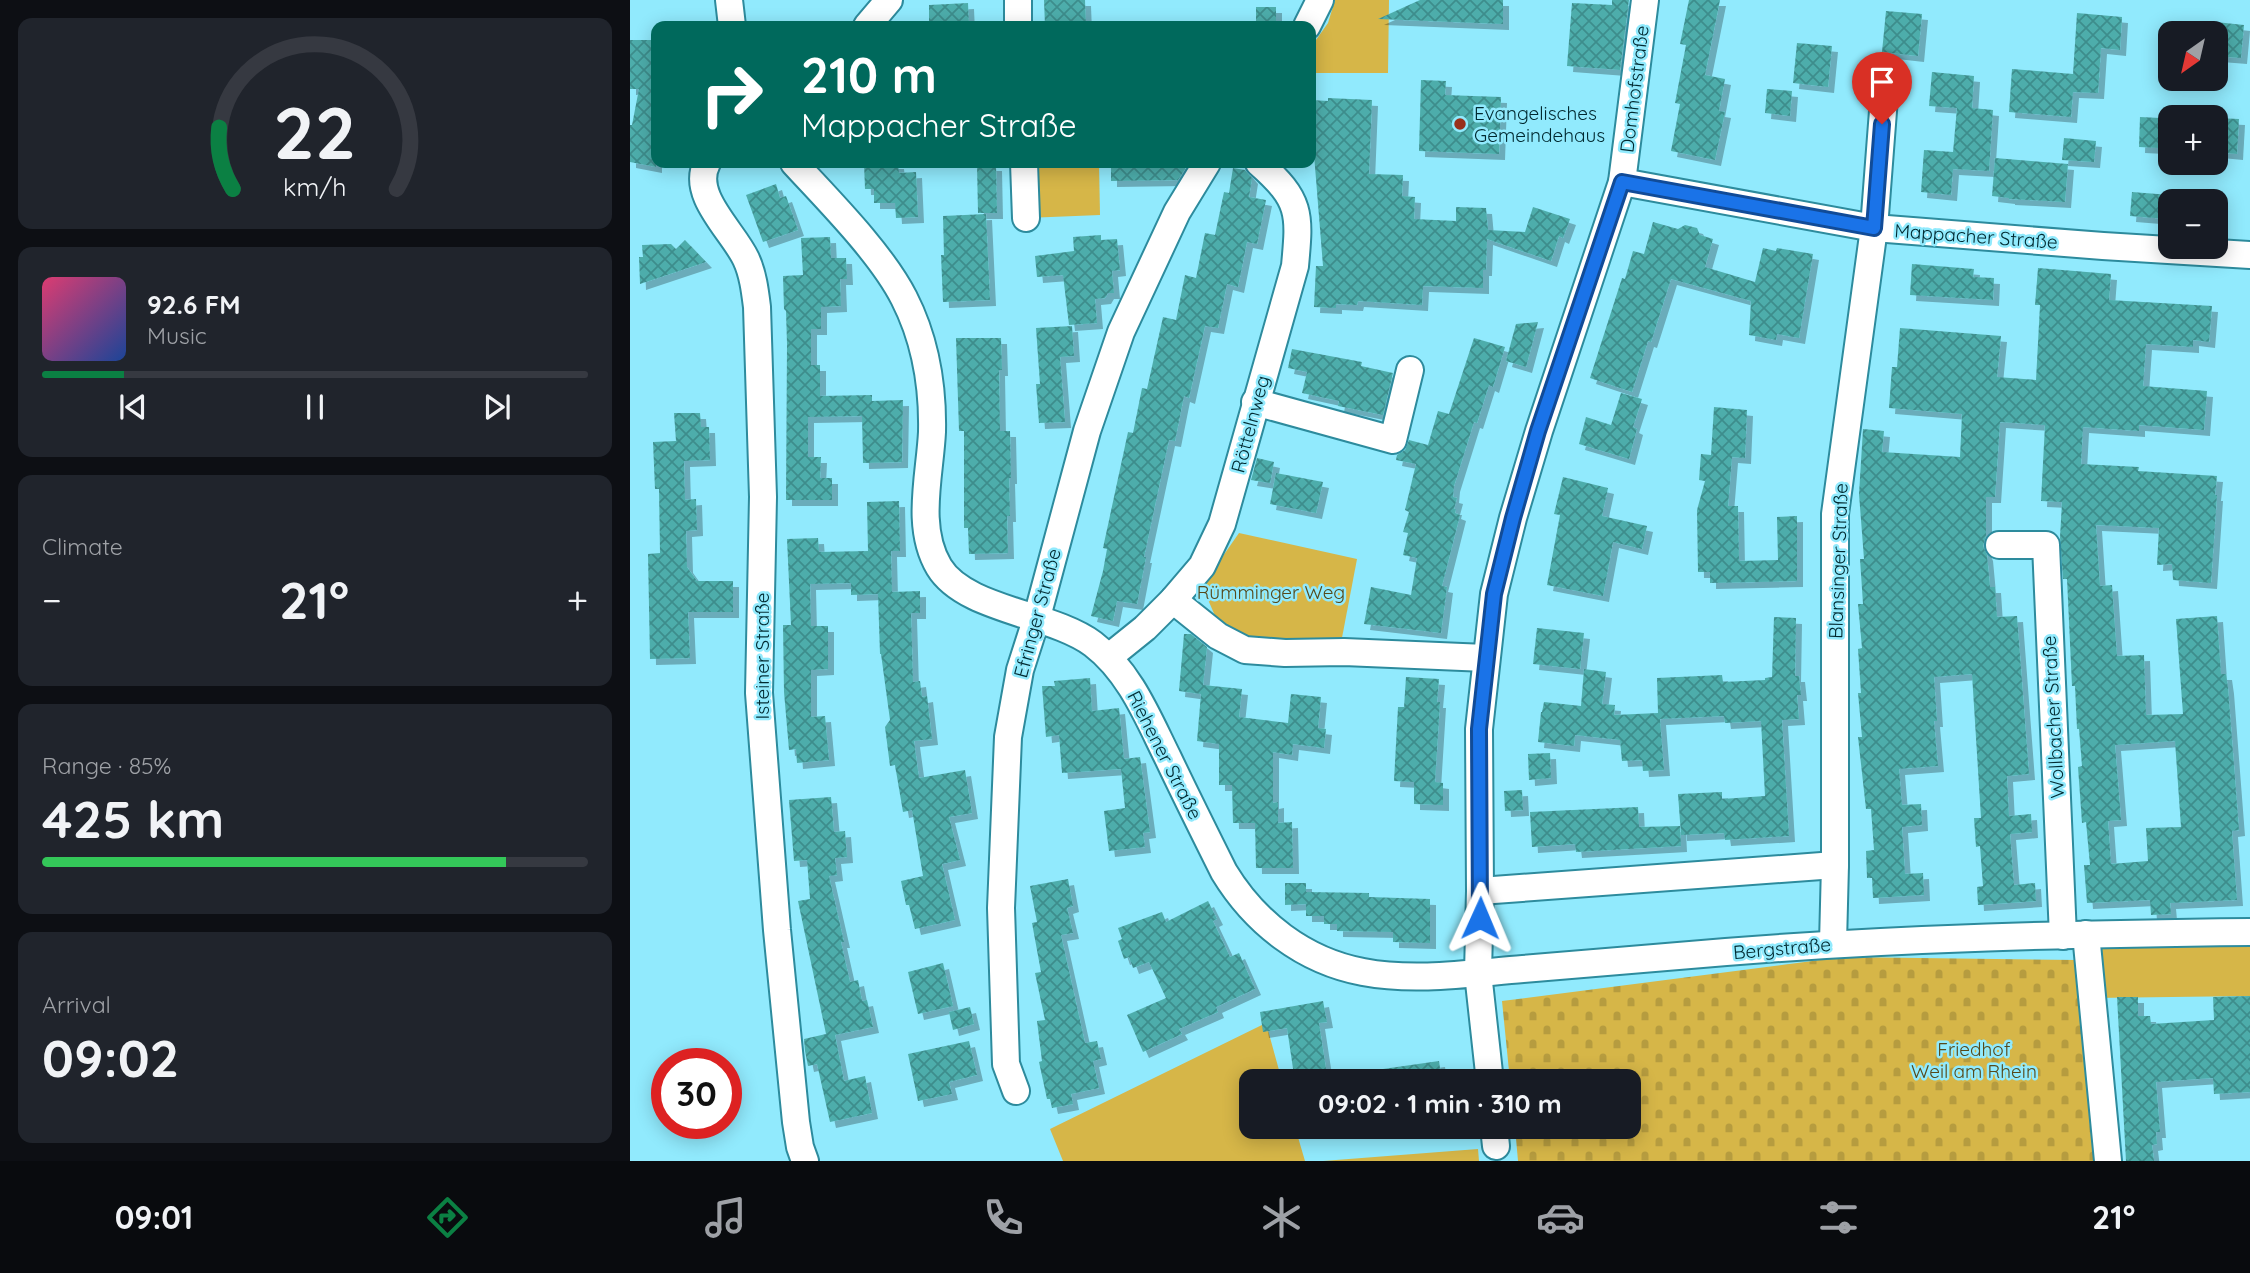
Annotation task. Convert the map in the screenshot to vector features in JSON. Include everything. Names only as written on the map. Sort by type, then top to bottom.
[{"type":"street","points":[[729,0],[731,21]]},
{"type":"street","points":[[871,21],[889,0]]},
{"type":"street","points":[[1018,0],[1018,21]]},
{"type":"street","points":[[1310,21],[1320,0]]},
{"type":"street","name":"Domhofstraße","points":[[1489,1069],[1478,973],[1479,729],[1494,594],[1538,431],[1622,182],[1645,0]]},
{"type":"street","name":"Blansinger Straße","points":[[1833,943],[1835,513],[1874,228],[1884,98]]},
{"type":"street","name":"Isteiner Straße","points":[[706,168],[702,181],[706,195],[746,259],[754,283],[757,307],[763,497],[759,693],[796,1122],[805,1161]]},
{"type":"street","name":"Riehener Straße","points":[[798,168],[889,273],[916,324],[930,387],[932,432],[926,503],[928,542],[940,568],[960,588],[993,604],[1037,617],[1071,631],[1109,657],[1137,695],[1229,881],[1250,909],[1285,939],[1320,959],[1363,972],[1410,976],[1478,973]]},
{"type":"street","points":[[1024,168],[1026,218]]},
{"type":"street","name":"Efringer Straße","points":[[1016,1091],[1006,1064],[1002,908],[1008,737],[1020,670],[1087,431],[1121,332],[1177,212],[1204,168]]},
{"type":"street","name":"Röttelnweg","points":[[1109,657],[1145,628],[1202,566],[1222,524],[1295,267],[1299,226],[1292,198],[1265,168]]},
{"type":"street","name":"Mappacher Straße","points":[[1622,182],[1874,228],[2250,255]]},
{"type":"street","points":[[1255,402],[1393,440],[1410,370]]},
{"type":"street","name":"Wollbacher Straße","points":[[1999,545],[2046,545],[2075,935]]},
{"type":"street","points":[[1173,600],[1218,636],[1245,650],[1486,657]]},
{"type":"street","points":[[1480,891],[1835,866]]},
{"type":"street","name":"Bergstraße","points":[[1478,973],[1833,943],[2250,932]]},
{"type":"street","points":[[2075,935],[2108,1161]]},
{"type":"green space","points":[[1335,0],[1389,0],[1388,73],[1316,73],[1316,40],[1328,23]]},
{"type":"green space","points":[[1024,168],[1099,168],[1100,215],[1026,218]]},
{"type":"green space","name":"Rümminger Weg","points":[[1239,533],[1357,559],[1341,643],[1259,643],[1216,618],[1202,586]]},
{"type":"green space","points":[[2250,932],[2250,996],[2093,998],[2086,934]]},
{"type":"green space","name":"Friedhof Weil am Rhein","points":[[1843,957],[2077,960],[2099,1161],[1518,1161],[1516,1139],[1641,1139],[1641,1069],[1509,1069],[1502,1001]]},
{"type":"green space","points":[[1266,1023],[1279,1069],[1239,1069],[1239,1139],[1299,1139],[1305,1161],[1063,1161],[1050,1129]]},
{"type":"green space","points":[[1478,1149],[1479,1161],[1323,1161]]},
{"type":"building","points":[[1044,0],[1085,0],[1086,21],[1045,21]]},
{"type":"building","points":[[1420,0],[1503,0],[1503,24],[1378,19]]},
{"type":"building","points":[[1612,0],[1629,0],[1620,70],[1567,66],[1572,3],[1612,5]]},
{"type":"building","points":[[1689,0],[1720,0],[1705,75],[1725,79],[1719,111],[1725,112],[1715,160],[1671,151],[1680,104],[1675,103],[1686,45],[1680,44]]},
{"type":"building","points":[[968,3],[969,21],[929,21],[929,5]]},
{"type":"building","points":[[1256,7],[1276,7],[1276,21],[1256,21]]},
{"type":"building","points":[[1886,11],[1922,14],[1918,56],[1882,52]]},
{"type":"building","points":[[2077,13],[2122,17],[2120,50],[2101,48],[2098,93],[2073,92],[2071,117],[2009,112],[2012,69],[2073,74]]},
{"type":"building","points":[[2228,23],[2244,25],[2241,58],[2228,57]]},
{"type":"building","points":[[630,40],[651,40],[651,166],[630,162],[630,125],[639,89],[630,89]]},
{"type":"building","points":[[1797,43],[1832,46],[1828,87],[1793,83]]},
{"type":"building","points":[[1932,72],[1974,76],[1972,108],[1993,110],[1989,171],[1953,169],[1951,195],[1921,192],[1924,150],[1953,152],[1957,108],[1929,106]]},
{"type":"building","name":"Evangelisches Gemeindehaus","points":[[1421,80],[1446,81],[1445,95],[1501,97],[1499,154],[1419,151]]},
{"type":"building","points":[[1767,89],[1792,91],[1790,116],[1765,113]]},
{"type":"building","points":[[1328,98],[1372,100],[1369,174],[1403,175],[1402,196],[1415,197],[1414,219],[1456,221],[1456,207],[1486,208],[1488,230],[1525,232],[1533,207],[1570,219],[1563,238],[1559,236],[1551,261],[1487,239],[1483,288],[1423,286],[1422,305],[1358,301],[1357,305],[1336,304],[1336,308],[1314,307],[1316,266],[1323,266],[1315,168],[1316,100],[1328,101]]},
{"type":"building","points":[[2140,117],[2158,118],[2158,148],[2139,147]]},
{"type":"building","points":[[2228,119],[2239,119],[2237,154],[2228,153]]},
{"type":"building","points":[[2064,138],[2096,141],[2094,162],[2062,160]]},
{"type":"building","points":[[1995,158],[2068,164],[2065,202],[1992,196]]},
{"type":"building","points":[[864,168],[898,168],[899,173],[916,172],[918,217],[896,218],[895,203],[874,203],[874,189],[865,189]]},
{"type":"building","points":[[977,168],[996,168],[997,213],[978,213]]},
{"type":"building","points":[[1111,168],[1186,168],[1178,180],[1111,181]]},
{"type":"building","points":[[1233,168],[1245,170],[1252,178],[1249,197],[1266,200],[1257,244],[1247,242],[1238,287],[1227,284],[1218,328],[1205,326],[1189,398],[1184,396],[1175,441],[1169,440],[1144,557],[1137,604],[1117,601],[1113,621],[1091,616],[1103,571],[1107,549],[1103,548],[1128,432],[1133,433],[1142,388],[1147,389],[1163,317],[1176,320],[1185,275],[1196,278],[1205,233],[1215,235],[1224,192],[1229,193]]},
{"type":"building","points":[[776,184],[780,198],[786,196],[798,230],[763,242],[746,195]]},
{"type":"building","points":[[2132,192],[2158,194],[2158,218],[2130,216]]},
{"type":"building","points":[[986,214],[990,300],[943,302],[943,216]]},
{"type":"building","points":[[1653,222],[1678,229],[1685,225],[1697,228],[1700,235],[1713,239],[1705,267],[1755,282],[1763,248],[1813,254],[1799,338],[1777,334],[1776,340],[1749,335],[1751,301],[1671,279],[1632,392],[1590,378],[1622,278],[1625,279],[1633,251],[1644,254]]},
{"type":"building","points":[[1101,235],[1101,240],[1117,239],[1120,270],[1112,271],[1114,293],[1095,299],[1097,323],[1069,325],[1063,275],[1037,277],[1035,256],[1074,251],[1073,237]]},
{"type":"building","points":[[830,237],[831,258],[846,258],[847,279],[840,279],[841,306],[821,307],[821,329],[811,329],[811,365],[820,365],[820,396],[872,395],[872,401],[903,400],[902,462],[863,463],[862,416],[808,417],[808,457],[821,457],[820,478],[832,478],[832,500],[786,500],[787,344],[783,276],[803,275],[801,238]]},
{"type":"building","points":[[685,240],[706,262],[640,284],[639,257],[643,257],[642,245],[671,244],[676,249]]},
{"type":"building","points":[[1912,264],[1974,269],[1973,277],[1994,278],[1993,300],[1910,295]]},
{"type":"building","points":[[2038,268],[2111,274],[2109,300],[2212,306],[2209,342],[2193,340],[2193,347],[2146,344],[2143,386],[2207,391],[2204,430],[2139,425],[2139,431],[2083,427],[2081,464],[2139,467],[2138,471],[2217,476],[2211,583],[2173,580],[2172,564],[2157,565],[2159,528],[2096,525],[2100,586],[2112,585],[2117,656],[2144,655],[2146,715],[2183,714],[2176,619],[2217,616],[2221,674],[2226,674],[2228,688],[2239,830],[2232,831],[2237,900],[2170,903],[2171,914],[2151,915],[2150,900],[2087,903],[2084,865],[2090,865],[2086,822],[2082,823],[2078,767],[2082,766],[2075,686],[2072,686],[2067,579],[2063,579],[2060,537],[2062,502],[2041,501],[2045,425],[2000,422],[1995,497],[1986,497],[1986,536],[1983,546],[1987,555],[1990,587],[1995,587],[1997,617],[2017,616],[2029,774],[2007,776],[2009,816],[2031,814],[2032,832],[2010,834],[2014,885],[2035,883],[2036,901],[1978,905],[1977,887],[1983,886],[1980,846],[1976,847],[1974,818],[1981,818],[1972,674],[1934,677],[1938,766],[1899,769],[1902,805],[1921,804],[1922,825],[1902,827],[1905,874],[1923,873],[1924,895],[1873,898],[1872,878],[1867,878],[1866,851],[1874,850],[1871,809],[1866,809],[1858,737],[1862,737],[1858,649],[1862,648],[1858,604],[1863,604],[1860,559],[1864,559],[1859,494],[1863,429],[1884,431],[1882,452],[1960,457],[1962,414],[1889,408],[1892,367],[1897,367],[1900,328],[2001,336],[1997,377],[2036,380],[2040,305],[2035,305]],"holes":[[[2175,741],[2181,827],[2146,828],[2148,861],[2111,864],[2108,821],[2121,820],[2115,745]]]},
{"type":"building","points":[[1538,322],[1526,367],[1506,361],[1516,324]]},
{"type":"building","points":[[1072,326],[1074,356],[1060,357],[1065,422],[1039,423],[1036,384],[1040,384],[1036,328]]},
{"type":"building","points":[[956,338],[1001,338],[1000,431],[1010,431],[1008,553],[969,554],[968,528],[964,528],[964,431],[959,431]]},
{"type":"building","points":[[1474,338],[1505,347],[1493,387],[1489,385],[1477,423],[1474,422],[1454,486],[1453,497],[1457,498],[1454,509],[1455,513],[1460,515],[1442,586],[1447,587],[1441,633],[1364,624],[1371,587],[1411,595],[1417,558],[1403,555],[1408,533],[1403,532],[1409,512],[1405,510],[1416,464],[1396,460],[1397,455],[1405,450],[1409,440],[1428,445],[1438,411],[1449,414]]},
{"type":"building","points":[[1292,349],[1362,362],[1361,366],[1393,373],[1383,415],[1338,406],[1339,401],[1302,393],[1307,372],[1288,368]]},
{"type":"building","points":[[1621,393],[1642,399],[1633,427],[1637,429],[1629,459],[1579,444],[1586,417],[1611,425]]},
{"type":"building","points":[[1714,407],[1747,410],[1745,458],[1732,457],[1728,506],[1738,506],[1739,561],[1778,560],[1777,517],[1797,516],[1797,581],[1710,583],[1710,572],[1698,572],[1697,510],[1705,481],[1699,480],[1701,454],[1711,455]]},
{"type":"building","points":[[674,413],[700,413],[701,427],[709,427],[710,460],[684,461],[685,500],[696,499],[697,530],[686,531],[687,567],[697,581],[733,581],[733,612],[688,612],[690,658],[650,659],[648,554],[660,553],[659,489],[655,489],[653,442],[676,441]]},
{"type":"building","points":[[1257,458],[1274,462],[1270,483],[1251,480]]},
{"type":"building","points":[[1276,473],[1323,482],[1316,513],[1270,504]]},
{"type":"building","points":[[1563,477],[1608,488],[1602,516],[1647,526],[1642,549],[1613,542],[1603,596],[1547,585],[1560,515],[1554,514]]},
{"type":"building","points":[[899,501],[900,551],[891,551],[892,592],[920,591],[920,613],[911,613],[913,682],[920,681],[922,697],[927,696],[932,739],[914,741],[919,778],[965,770],[972,813],[949,817],[960,860],[942,864],[955,920],[915,929],[901,881],[923,876],[912,810],[903,812],[895,765],[890,766],[885,727],[890,720],[880,654],[878,594],[851,595],[851,583],[810,584],[811,626],[828,626],[828,669],[811,670],[811,717],[825,716],[829,760],[797,763],[796,749],[789,750],[784,692],[783,625],[791,625],[787,539],[818,538],[819,552],[868,551],[867,502]]},
{"type":"building","points":[[1774,617],[1796,618],[1795,676],[1799,676],[1801,695],[1797,695],[1799,719],[1782,720],[1789,836],[1725,840],[1724,833],[1681,835],[1678,794],[1722,792],[1722,799],[1765,796],[1761,721],[1725,723],[1724,716],[1660,719],[1664,770],[1643,771],[1642,760],[1622,761],[1620,740],[1575,735],[1574,746],[1538,742],[1544,702],[1581,706],[1584,669],[1606,672],[1602,704],[1615,705],[1614,715],[1658,713],[1657,678],[1722,675],[1723,682],[1765,680],[1772,677]]},
{"type":"building","points":[[1537,628],[1584,633],[1580,669],[1533,664]]},
{"type":"building","points":[[1184,634],[1191,634],[1207,647],[1203,685],[1242,689],[1239,717],[1288,723],[1291,694],[1321,697],[1318,728],[1326,729],[1324,748],[1293,744],[1292,755],[1273,752],[1273,803],[1278,802],[1278,823],[1292,822],[1293,868],[1256,868],[1255,823],[1233,823],[1232,785],[1219,785],[1219,744],[1197,741],[1201,694],[1179,691]]},
{"type":"building","points":[[1406,677],[1439,679],[1435,782],[1443,783],[1443,805],[1414,804],[1414,782],[1394,781],[1398,707],[1404,707]]},
{"type":"building","points":[[1090,678],[1092,711],[1119,708],[1124,759],[1140,757],[1150,832],[1143,833],[1145,847],[1109,851],[1104,811],[1125,808],[1121,769],[1062,773],[1059,735],[1046,737],[1042,686],[1055,686],[1054,681]]},
{"type":"building","points":[[1550,753],[1551,778],[1529,780],[1528,754]]},
{"type":"building","points":[[1522,790],[1523,810],[1505,811],[1504,791]]},
{"type":"building","points":[[831,797],[834,832],[845,831],[847,857],[835,858],[837,875],[829,876],[844,942],[841,942],[850,982],[858,980],[862,1001],[867,1000],[873,1027],[835,1035],[844,1081],[865,1076],[872,1113],[830,1122],[817,1064],[808,1066],[805,1051],[804,1039],[826,1034],[798,901],[810,899],[807,860],[794,861],[789,800]]},
{"type":"building","points":[[1638,807],[1639,827],[1680,826],[1681,846],[1576,852],[1575,844],[1532,847],[1530,812]]},
{"type":"building","points":[[1068,879],[1073,906],[1067,908],[1073,933],[1061,935],[1085,1043],[1097,1041],[1101,1059],[1093,1061],[1099,1088],[1071,1094],[1073,1104],[1052,1108],[1050,1099],[1047,1099],[1039,1062],[1042,1061],[1037,1021],[1045,1020],[1035,973],[1041,972],[1032,923],[1037,922],[1030,886]]},
{"type":"building","points":[[1285,883],[1306,883],[1306,892],[1369,893],[1369,897],[1430,899],[1430,943],[1393,942],[1393,932],[1337,931],[1337,924],[1324,924],[1324,916],[1306,916],[1306,904],[1285,905]]},
{"type":"building","points":[[1208,901],[1217,919],[1213,921],[1230,957],[1239,953],[1255,989],[1216,1007],[1218,1012],[1179,1029],[1182,1034],[1143,1052],[1127,1015],[1166,998],[1149,962],[1133,968],[1129,957],[1124,959],[1118,941],[1122,939],[1118,928],[1162,912],[1166,922]]},
{"type":"building","points":[[943,963],[953,1006],[918,1014],[908,972]]},
{"type":"building","points":[[2250,996],[2250,1092],[2214,1094],[2213,1078],[2156,1082],[2160,1132],[2156,1132],[2157,1144],[2152,1145],[2154,1161],[2126,1161],[2117,997],[2138,997],[2138,1016],[2150,1016],[2151,1024],[2214,1020],[2213,997]]},
{"type":"building","points":[[1323,1001],[1327,1022],[1319,1023],[1326,1069],[1293,1069],[1287,1028],[1263,1032],[1260,1012]]},
{"type":"building","points":[[970,1007],[974,1024],[953,1030],[949,1012]]},
{"type":"building","points":[[969,1041],[977,1075],[949,1082],[952,1094],[918,1101],[908,1054]]},
{"type":"building","points":[[1439,1061],[1440,1069],[1383,1069]]},
{"type":"place","name":"Evangelisches Gemeindehaus","points":[[1460,124]]},
{"type":"route","points":[[1480,918],[1479,729],[1494,594],[1538,431],[1622,182],[1874,228],[1882,124]]}]
